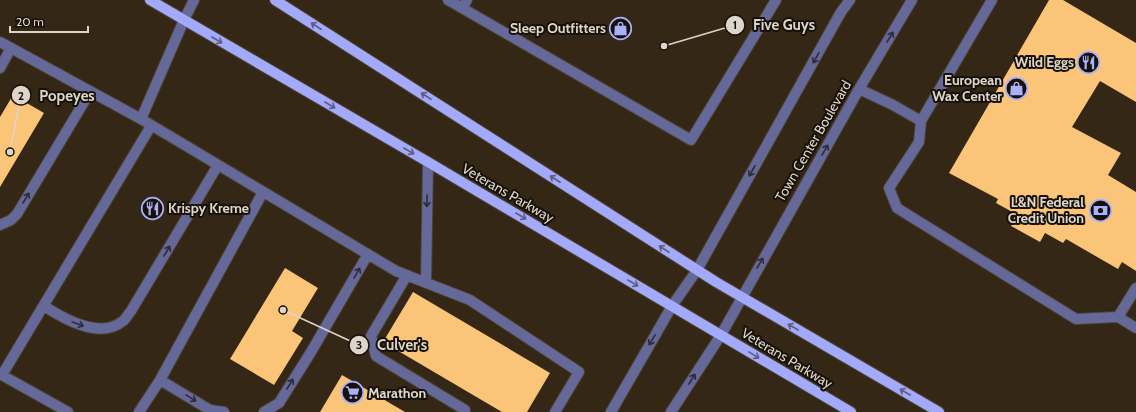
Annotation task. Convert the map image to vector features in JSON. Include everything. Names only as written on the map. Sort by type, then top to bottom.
[{"type":"main road","name":"Veterans Parkway","points":[[150,0],[851,412]]},
{"type":"main road","points":[[275,0],[697,270],[939,412]]},
{"type":"street","points":[[141,119],[194,0]]},
{"type":"street","points":[[448,0],[464,4],[691,140],[776,0]]},
{"type":"street","points":[[611,412],[672,306],[697,270],[833,26],[850,0]]},
{"type":"street","name":"Town Center Boulevard","points":[[721,335],[859,89],[912,0]]},
{"type":"street","points":[[992,0],[920,121],[919,142],[889,188],[897,208],[1076,319],[1118,317],[1136,328]]},
{"type":"street","points":[[0,42],[141,119],[396,271],[470,300],[579,372],[555,412]]},
{"type":"street","points":[[0,68],[11,48]]},
{"type":"street","points":[[859,89],[920,121]]},
{"type":"street","points":[[0,225],[11,220],[17,214],[90,92]]},
{"type":"street","points":[[68,412],[1,375],[152,126]]},
{"type":"street","points":[[426,282],[428,162]]},
{"type":"street","points":[[44,306],[60,316],[90,328],[99,329],[112,327],[123,321],[131,311],[218,165]]},
{"type":"street","points":[[139,412],[160,380],[263,192]]},
{"type":"street","points":[[264,412],[279,403],[311,352],[368,254]]},
{"type":"street","points":[[407,275],[371,336],[376,356],[465,410],[464,412]]},
{"type":"street","points":[[1118,317],[1136,288]]},
{"type":"street","points":[[671,412],[721,335]]},
{"type":"street","points":[[160,380],[210,410],[224,412]]},
{"type":"building","points":[[1049,0],[1063,0],[1136,43],[1136,102],[1100,81],[1072,127],[1121,153],[1108,175],[1136,192],[1136,271],[1122,262],[1118,269],[1066,239],[1063,243],[1045,233],[1040,242],[1011,226],[1016,214],[996,203],[998,199],[949,173]]},
{"type":"building","points":[[13,95],[44,113],[0,187],[0,117]]},
{"type":"building","points":[[285,268],[318,288],[292,331],[303,338],[274,385],[230,359]]},
{"type":"building","name":"Marathon","points":[[413,292],[550,373],[527,412],[502,412],[383,342]]},
{"type":"building","name":"Marathon","points":[[342,375],[405,412],[320,412]]},
{"type":"place","name":"Sleep Outfitters","points":[[621,28]]},
{"type":"place","name":"Five Guys","points":[[664,46]]},
{"type":"place","name":"Wild Eggs","points":[[1089,62]]},
{"type":"place","name":"European Wax Center","points":[[1017,88]]},
{"type":"place","name":"Popeyes","points":[[10,152]]},
{"type":"place","name":"Krispy Kreme","points":[[152,208]]},
{"type":"place","name":"L&N Federal Credit Union","points":[[1100,210]]},
{"type":"place","name":"Culver's","points":[[283,310]]},
{"type":"place","name":"Marathon","points":[[352,393]]}]
